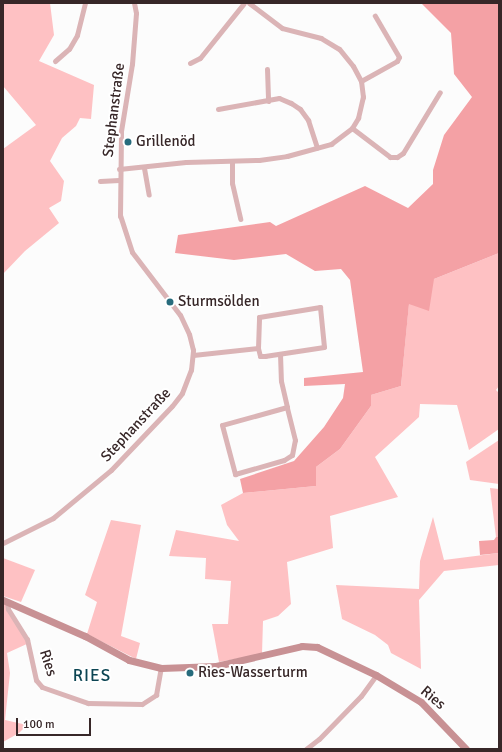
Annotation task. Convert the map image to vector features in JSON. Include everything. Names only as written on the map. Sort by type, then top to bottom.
[{"type":"street","points":[[55,61],[69,49],[77,35],[85,3]]},
{"type":"street","name":"Stephanstraße","points":[[3,543],[53,518],[119,463],[182,393],[190,374],[193,355],[189,334],[185,324],[140,264],[126,238],[120,216],[119,169],[122,132],[132,64],[136,13],[134,3]]},
{"type":"street","points":[[190,63],[200,58],[244,3]]},
{"type":"street","points":[[119,169],[144,168],[186,162],[232,162],[287,156],[331,144],[352,128],[361,108],[361,81],[353,66],[339,49],[321,38],[282,28],[249,3]]},
{"type":"street","points":[[361,81],[397,61],[399,57],[375,16]]},
{"type":"street","points":[[267,69],[268,101]]},
{"type":"street","points":[[352,128],[390,157],[397,157],[403,153],[440,92]]},
{"type":"street","points":[[218,109],[279,98],[300,109],[308,120],[317,148]]},
{"type":"street","points":[[232,162],[232,183],[240,219]]},
{"type":"street","points":[[144,168],[149,195]]},
{"type":"street","points":[[100,182],[119,180]]},
{"type":"street","points":[[320,307],[324,347],[260,356],[258,348],[259,317],[320,307]]},
{"type":"street","points":[[193,355],[258,348]]},
{"type":"street","points":[[280,354],[281,381],[295,440],[292,455],[284,460],[235,474],[222,425],[287,407]]},
{"type":"street","name":"Ries","points":[[5,601],[8,609],[27,639],[36,680],[42,687],[88,703],[142,704],[156,695],[161,668]]},
{"type":"street","name":"Ries","points":[[5,601],[85,636],[129,660],[161,668],[194,669],[231,664],[308,645],[327,650],[376,675],[421,702],[466,749]]},
{"type":"street","points":[[306,749],[319,740],[361,696],[376,675]]},
{"type":"shaded area","points":[[3,3],[50,3],[54,35],[39,61],[94,85],[91,119],[80,118],[76,126],[62,138],[50,161],[64,181],[61,201],[49,208],[59,223],[25,251],[3,274],[3,149],[36,125],[3,86]]},
{"type":"shaded area","points":[[421,3],[499,3],[499,253],[434,279],[429,311],[409,304],[401,386],[371,395],[371,406],[340,449],[316,467],[316,486],[243,493],[240,479],[294,461],[324,427],[343,398],[345,384],[304,386],[304,378],[363,372],[350,280],[341,269],[315,271],[286,254],[234,260],[175,253],[178,235],[270,222],[276,226],[365,186],[408,208],[433,184],[433,170],[444,135],[472,97],[454,74],[451,33]]},
{"type":"shaded area","points":[[499,253],[499,386],[496,390],[499,393],[499,429],[469,450],[457,405],[420,404],[419,417],[375,457],[398,497],[330,516],[333,548],[287,562],[291,604],[278,616],[263,621],[262,654],[219,662],[212,624],[228,624],[231,581],[205,579],[206,558],[169,556],[176,530],[239,541],[227,525],[221,505],[243,493],[316,486],[316,467],[340,449],[371,406],[371,395],[401,386],[409,303],[434,279]]},
{"type":"shaded area","points":[[499,440],[499,484],[470,480],[466,462]]},
{"type":"shaded area","points":[[490,488],[499,489],[499,537],[496,537]]},
{"type":"shaded area","points":[[433,517],[444,560],[499,553],[499,565],[444,571],[419,600],[421,669],[391,653],[388,645],[375,635],[342,619],[336,585],[419,589],[420,561]]},
{"type":"shaded area","points":[[111,520],[141,525],[121,636],[140,643],[136,659],[87,634],[97,602],[85,595]]},
{"type":"shaded area","points":[[496,537],[499,537],[499,553],[480,555],[479,541],[494,540]]},
{"type":"shaded area","points":[[3,558],[35,570],[21,602],[3,596]]},
{"type":"shaded area","points":[[3,600],[29,643],[7,653],[10,673],[5,720],[27,725],[19,733],[3,742]]},
{"type":"place","name":"Grillenöd","points":[[128,142]]},
{"type":"place","name":"Sturmsölden","points":[[170,302]]},
{"type":"place","name":"Ries-Wasserturm","points":[[190,673]]},
{"type":"district","name":"RIES","points":[[92,676]]}]
